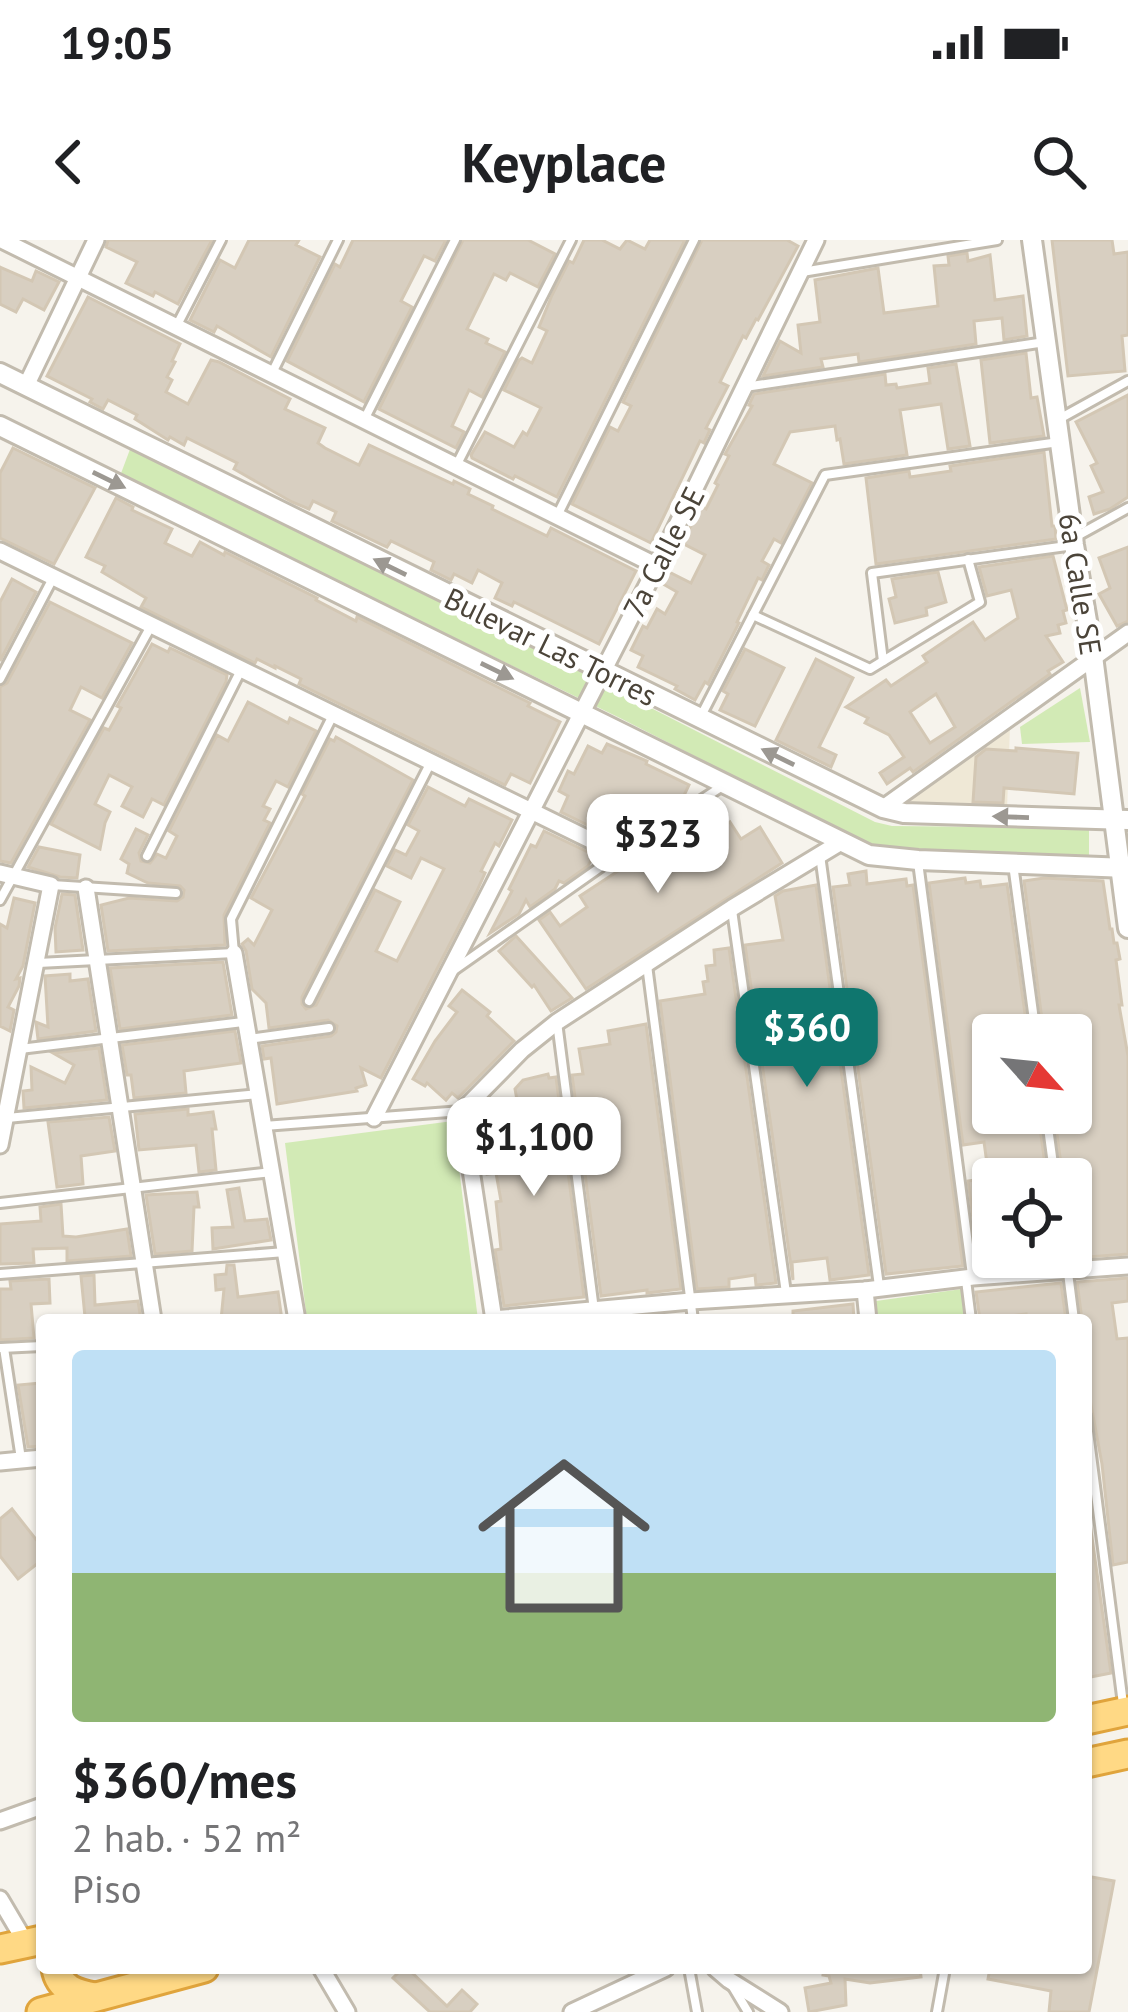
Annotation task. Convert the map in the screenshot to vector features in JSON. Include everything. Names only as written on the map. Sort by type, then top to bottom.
[{"type":"highway","points":[[1092,1719],[1126,1711]]},
{"type":"highway","points":[[1092,1762],[1128,1754]]},
{"type":"highway","points":[[57,1974],[65,1986],[95,1997]]},
{"type":"highway","points":[[41,2012],[181,1974]]},
{"type":"street","points":[[2,240],[657,566]]},
{"type":"street","points":[[26,386],[96,240]]},
{"type":"street","name":"7a Calle SE","points":[[374,1118],[657,566],[816,240]]},
{"type":"street","name":"6a Calle SE","points":[[1033,240],[1074,542],[1120,820],[1128,928]]},
{"type":"street","name":"Bulevar Las Torres","points":[[0,373],[883,808],[904,813],[1120,820]]},
{"type":"street","name":"Bulevar Las Torres","points":[[1,431],[869,855],[1124,868]]},
{"type":"street","points":[[0,550],[619,854]]},
{"type":"street","points":[[883,808],[1128,633]]},
{"type":"street","points":[[493,1314],[462,1111],[557,1022],[841,842]]},
{"type":"street","points":[[0,1144],[52,884],[6,875]]},
{"type":"street","points":[[86,888],[152,1314]]},
{"type":"street","points":[[234,953],[296,1314]]},
{"type":"street","points":[[1092,1265],[1128,1266]]},
{"type":"street","points":[[556,1314],[972,1278]]},
{"type":"street","points":[[869,1314],[872,1289]]},
{"type":"street","points":[[0,1462],[36,1459]]},
{"type":"street","points":[[0,1821],[36,1808]]},
{"type":"street","points":[[0,1898],[23,1944]]},
{"type":"street","points":[[325,1974],[347,2012]]},
{"type":"street","points":[[572,2012],[653,1974]]},
{"type":"street","points":[[722,1974],[780,2012]]},
{"type":"lane","points":[[176,327],[221,240]]},
{"type":"lane","points":[[271,374],[338,240]]},
{"type":"lane","points":[[364,420],[454,240]]},
{"type":"lane","points":[[456,466],[571,240]]},
{"type":"lane","points":[[557,516],[694,240]]},
{"type":"lane","points":[[800,272],[997,240]]},
{"type":"lane","points":[[744,387],[1046,342]]},
{"type":"lane","points":[[1057,421],[1128,380]]},
{"type":"lane","points":[[699,718],[826,475],[1060,442]]},
{"type":"lane","points":[[883,661],[872,573],[1074,542],[1128,508]]},
{"type":"lane","points":[[753,615],[870,669],[980,602],[968,559]]},
{"type":"lane","points":[[0,679],[54,577]]},
{"type":"lane","points":[[0,900],[6,875],[151,625]]},
{"type":"lane","points":[[147,856],[242,669]]},
{"type":"lane","points":[[37,964],[234,953],[231,919],[333,715]]},
{"type":"lane","points":[[309,1001],[430,762]]},
{"type":"lane","points":[[447,974],[725,784]]},
{"type":"lane","points":[[820,854],[872,1289]]},
{"type":"lane","points":[[918,860],[971,1314]]},
{"type":"lane","points":[[1013,864],[1033,1014]]},
{"type":"lane","points":[[52,884],[176,893]]},
{"type":"lane","points":[[732,908],[786,1295]]},
{"type":"lane","points":[[646,963],[692,1314]]},
{"type":"lane","points":[[19,1049],[246,1022]]},
{"type":"lane","points":[[557,1022],[594,1311]]},
{"type":"lane","points":[[249,1039],[329,1028]]},
{"type":"lane","points":[[6,1118],[258,1094]]},
{"type":"lane","points":[[263,1126],[462,1111]]},
{"type":"lane","points":[[0,1203],[272,1172]]},
{"type":"lane","points":[[0,1274],[285,1252]]},
{"type":"lane","points":[[1069,1278],[1073,1314]]},
{"type":"lane","points":[[21,1460],[2,1348],[36,1346]]},
{"type":"lane","points":[[1092,1460],[1126,1711]]},
{"type":"lane","points":[[690,1974],[697,2012]]},
{"type":"lane","points":[[937,2012],[944,1974]]},
{"type":"lane","points":[[729,1980],[748,2012]]},
{"type":"shaded area","points":[[1010,726],[1007,810],[910,807],[906,796]]},
{"type":"green space","points":[[132,444],[875,822],[1089,828],[1089,864],[875,848],[620,718],[120,476]]},
{"type":"green space","points":[[1080,688],[1090,742],[1022,744],[1020,727]]},
{"type":"green space","points":[[453,1121],[477,1314],[306,1314],[285,1143]]},
{"type":"green space","points":[[962,1289],[965,1314],[877,1314],[876,1301]]},
{"type":"building","points":[[108,240],[212,240],[178,304],[126,283],[137,262],[106,247]]},
{"type":"building","points":[[249,240],[299,240],[296,245],[320,257],[271,357],[217,326],[214,332],[190,320],[220,260],[235,268]]},
{"type":"building","points":[[353,240],[446,240],[435,261],[424,256],[401,301],[412,307],[364,402],[287,361],[335,264],[340,267]]},
{"type":"building","points":[[463,240],[528,240],[555,254],[538,287],[510,273],[506,280],[494,274],[467,329],[505,352],[482,397],[469,390],[452,426],[464,432],[456,448],[379,409]]},
{"type":"building","points":[[584,240],[602,240],[620,249],[627,240],[645,249],[650,240],[685,240],[557,497],[471,455],[485,432],[514,447],[523,432],[527,435],[541,408],[504,390],[519,360],[532,363],[547,331],[539,327],[552,295]]},
{"type":"building","points":[[702,240],[787,240],[798,246],[720,382],[728,386],[706,428],[710,430],[704,443],[700,441],[651,543],[572,504],[610,427],[618,431],[631,406],[623,402]]},
{"type":"building","points":[[1052,240],[1112,240],[1114,254],[1128,252],[1128,335],[1122,336],[1125,371],[1068,376]]},
{"type":"building","points":[[967,253],[968,261],[990,255],[995,300],[1023,296],[1027,336],[1004,340],[1002,318],[974,321],[976,344],[859,362],[858,354],[821,359],[823,367],[763,376],[780,341],[801,353],[798,325],[820,322],[815,280],[878,268],[884,313],[938,306],[934,266],[949,265],[948,256]]},
{"type":"building","points":[[0,267],[32,281],[36,271],[59,282],[44,310],[23,299],[16,312],[0,304]]},
{"type":"building","points":[[88,297],[180,344],[166,392],[188,404],[211,360],[219,362],[290,399],[285,409],[325,428],[318,443],[325,448],[359,465],[369,445],[470,489],[468,494],[492,509],[547,536],[551,528],[636,571],[599,644],[514,602],[512,606],[495,598],[502,583],[478,570],[472,583],[454,574],[451,580],[431,570],[434,562],[391,541],[387,547],[332,521],[336,512],[313,501],[309,509],[292,502],[234,469],[237,463],[187,438],[184,445],[168,440],[135,419],[137,415],[108,400],[103,409],[47,376]]},
{"type":"building","points":[[1026,353],[1031,398],[1037,397],[1044,436],[990,443],[981,360]]},
{"type":"building","points":[[956,364],[970,446],[948,449],[941,404],[900,410],[907,455],[844,464],[835,426],[790,432],[774,464],[812,483],[781,543],[774,539],[762,561],[769,565],[762,580],[758,578],[708,684],[695,700],[638,667],[643,656],[631,650],[643,626],[647,628],[657,609],[665,614],[677,592],[663,584],[669,572],[691,583],[705,555],[682,543],[718,485],[729,456],[725,454],[754,394],[885,374],[886,385],[897,388],[930,383],[928,368]]},
{"type":"building","points":[[1128,395],[1128,497],[1094,514],[1089,497],[1103,492],[1091,466],[1097,463],[1076,422]]},
{"type":"building","points":[[13,448],[95,488],[54,564],[0,538],[0,473]]},
{"type":"building","points":[[1044,452],[1056,539],[876,564],[866,478],[909,471],[910,477]]},
{"type":"building","points":[[116,498],[172,529],[165,543],[192,556],[200,542],[225,552],[560,722],[530,783],[511,774],[505,785],[299,684],[301,679],[275,666],[257,659],[255,663],[141,607],[146,598],[86,557]]},
{"type":"building","points":[[1128,547],[1128,621],[1117,626],[1099,594],[1110,588],[1099,558]]},
{"type":"building","points":[[1053,556],[1066,623],[1058,625],[1060,633],[1046,636],[1063,662],[913,772],[910,768],[887,784],[880,773],[904,757],[889,735],[846,707],[886,680],[891,686],[927,662],[923,656],[973,622],[985,640],[1018,618],[1011,590],[987,596],[979,567]],"holes":[[[936,694],[955,727],[930,743],[910,712]]]},
{"type":"building","points":[[938,572],[946,602],[926,608],[927,615],[895,623],[889,599],[896,597],[892,579]]},
{"type":"building","points":[[12,579],[36,592],[0,661],[0,602]]},
{"type":"building","points":[[50,602],[132,643],[102,698],[81,687],[70,710],[90,720],[11,863],[0,861],[0,687],[7,683]]},
{"type":"building","points":[[152,644],[227,675],[226,682],[164,805],[152,799],[143,817],[122,806],[132,787],[109,775],[95,804],[110,812],[100,849],[51,824],[104,728],[109,730]]},
{"type":"building","points":[[745,649],[784,668],[755,726],[720,710],[728,694],[723,691]]},
{"type":"building","points":[[816,659],[853,678],[819,747],[836,755],[831,767],[776,740]]},
{"type":"building","points":[[248,702],[288,723],[290,718],[316,731],[288,787],[276,781],[263,806],[270,809],[264,820],[270,823],[224,915],[225,945],[108,951],[101,905],[129,898],[177,901],[183,897],[180,886],[148,883],[127,873],[129,864],[121,859],[136,829],[148,835],[139,853],[141,861],[150,863],[157,854],[166,858],[177,836],[169,831],[217,735],[228,741]]},
{"type":"building","points":[[336,737],[413,780],[302,997],[306,1009],[316,1005],[375,890],[400,902],[376,951],[397,961],[444,869],[421,858],[411,878],[387,866],[395,850],[406,855],[419,831],[408,825],[428,787],[465,806],[469,799],[512,820],[499,846],[495,843],[476,893],[381,1078],[361,1068],[366,1085],[357,1091],[277,1104],[271,1058],[264,1059],[262,1046],[331,1036],[337,1026],[328,1020],[269,1028],[266,1003],[252,989],[242,944],[248,939],[254,945],[272,910],[251,898],[330,739]]},
{"type":"building","points":[[607,744],[689,785],[680,804],[622,842],[561,812],[568,796],[559,791],[568,771],[574,774],[588,746],[602,753]]},
{"type":"building","points":[[986,749],[1078,753],[1074,794],[1004,788],[1003,803],[973,802],[976,757]]},
{"type":"building","points":[[730,822],[741,839],[760,827],[782,863],[586,989],[539,920],[550,912],[560,926],[587,907],[580,896],[678,825],[685,836],[705,823],[712,835]]},
{"type":"building","points":[[544,831],[594,855],[588,866],[564,883],[559,881],[530,907],[526,900],[519,914],[490,933],[531,845],[536,847]]},
{"type":"building","points":[[39,847],[80,855],[77,878],[28,867]]},
{"type":"building","points":[[866,871],[867,884],[906,879],[907,886],[913,885],[963,1266],[886,1274],[833,887],[850,885],[848,874]]},
{"type":"building","points":[[965,878],[966,883],[980,881],[981,887],[1007,884],[1025,1014],[972,1014],[972,1134],[1041,1134],[1044,1158],[986,1158],[984,1142],[963,1145],[929,883]]},
{"type":"building","points":[[1024,881],[1103,881],[1120,959],[1116,960],[1119,1005],[1128,1056],[1128,1254],[1092,1257],[1092,1158],[1060,1158],[1057,1134],[1092,1134],[1092,1014],[1041,1014]]},
{"type":"building","points":[[816,885],[869,1275],[830,1280],[827,1258],[792,1262],[793,1280],[745,945],[783,940],[775,896]]},
{"type":"building","points":[[62,894],[75,895],[83,950],[56,952]]},
{"type":"building","points":[[14,898],[35,903],[23,966],[16,979],[20,978],[19,986],[8,1007],[14,1010],[10,1031],[0,1026],[0,924],[7,928]]},
{"type":"building","points":[[516,936],[572,998],[551,1011],[534,985],[499,951]]},
{"type":"building","points":[[729,948],[776,1283],[756,1285],[755,1275],[729,1279],[729,1287],[697,1289],[660,1001],[705,994],[706,966],[715,965],[714,950]]},
{"type":"building","points":[[223,962],[232,1015],[120,1029],[110,968]]},
{"type":"building","points":[[70,974],[70,981],[88,979],[96,1031],[38,1039],[36,1022],[48,1027],[45,976]]},
{"type":"building","points":[[462,990],[490,1012],[487,1016],[514,1041],[458,1098],[452,1093],[446,1100],[427,1083],[413,1079],[457,1012],[449,1006]]},
{"type":"building","points":[[646,1024],[681,1289],[601,1296],[572,1075],[583,1074],[579,1049],[610,1044],[608,1031]]},
{"type":"building","points":[[235,1031],[241,1063],[184,1071],[186,1093],[134,1098],[122,1045]]},
{"type":"building","points":[[99,1048],[107,1100],[24,1108],[23,1091],[32,1090],[31,1067],[65,1083],[74,1065],[53,1053]]},
{"type":"building","points":[[548,1074],[556,1077],[584,1297],[504,1306],[495,1250],[501,1249],[496,1202],[501,1201],[496,1173],[487,1174],[484,1157],[493,1155],[490,1115],[519,1111],[515,1089],[523,1080]]},
{"type":"building","points":[[188,1109],[188,1115],[213,1112],[216,1170],[199,1172],[196,1145],[139,1150],[135,1114]]},
{"type":"building","points":[[109,1117],[115,1151],[81,1156],[83,1184],[57,1187],[48,1122]]},
{"type":"building","points":[[239,1188],[245,1221],[267,1219],[271,1240],[213,1249],[212,1228],[233,1227],[227,1190]]},
{"type":"building","points":[[197,1192],[192,1251],[155,1254],[146,1195]]},
{"type":"building","points":[[61,1204],[63,1236],[127,1229],[131,1256],[67,1261],[67,1248],[33,1249],[34,1263],[0,1264],[0,1224],[41,1221],[40,1207]]},
{"type":"building","points":[[227,1265],[234,1265],[238,1297],[278,1292],[281,1314],[222,1314],[224,1289],[216,1290],[215,1275],[226,1274]]},
{"type":"building","points":[[94,1275],[95,1305],[138,1301],[140,1314],[85,1314],[81,1276]]},
{"type":"building","points":[[1128,1278],[1128,1301],[1112,1303],[1117,1339],[1128,1338],[1128,1562],[1113,1565],[1092,1410],[1092,1314],[1081,1314],[1077,1282]]},
{"type":"building","points":[[49,1279],[50,1303],[31,1304],[34,1338],[0,1340],[0,1289],[11,1289],[10,1281]]},
{"type":"building","points":[[1061,1283],[1065,1314],[979,1314],[976,1292]]},
{"type":"building","points":[[853,1304],[854,1314],[793,1314]]},
{"type":"building","points":[[36,1384],[36,1446],[28,1447],[18,1385]]},
{"type":"building","points":[[12,1509],[36,1539],[36,1565],[18,1579],[0,1556],[0,1519]]},
{"type":"building","points":[[1092,1538],[1111,1673],[1092,1677]]},
{"type":"building","points":[[1092,1877],[1114,1881],[1089,2012],[1049,2012],[1051,1991],[988,1979],[989,1974],[1092,1974]]},
{"type":"building","points":[[413,1974],[447,2006],[462,1990],[477,2004],[470,2012],[430,2012],[393,1978]]},
{"type":"building","points":[[823,1975],[921,1977],[870,1983],[845,1979],[846,2005],[809,2012],[805,1988],[831,1983]]}]
